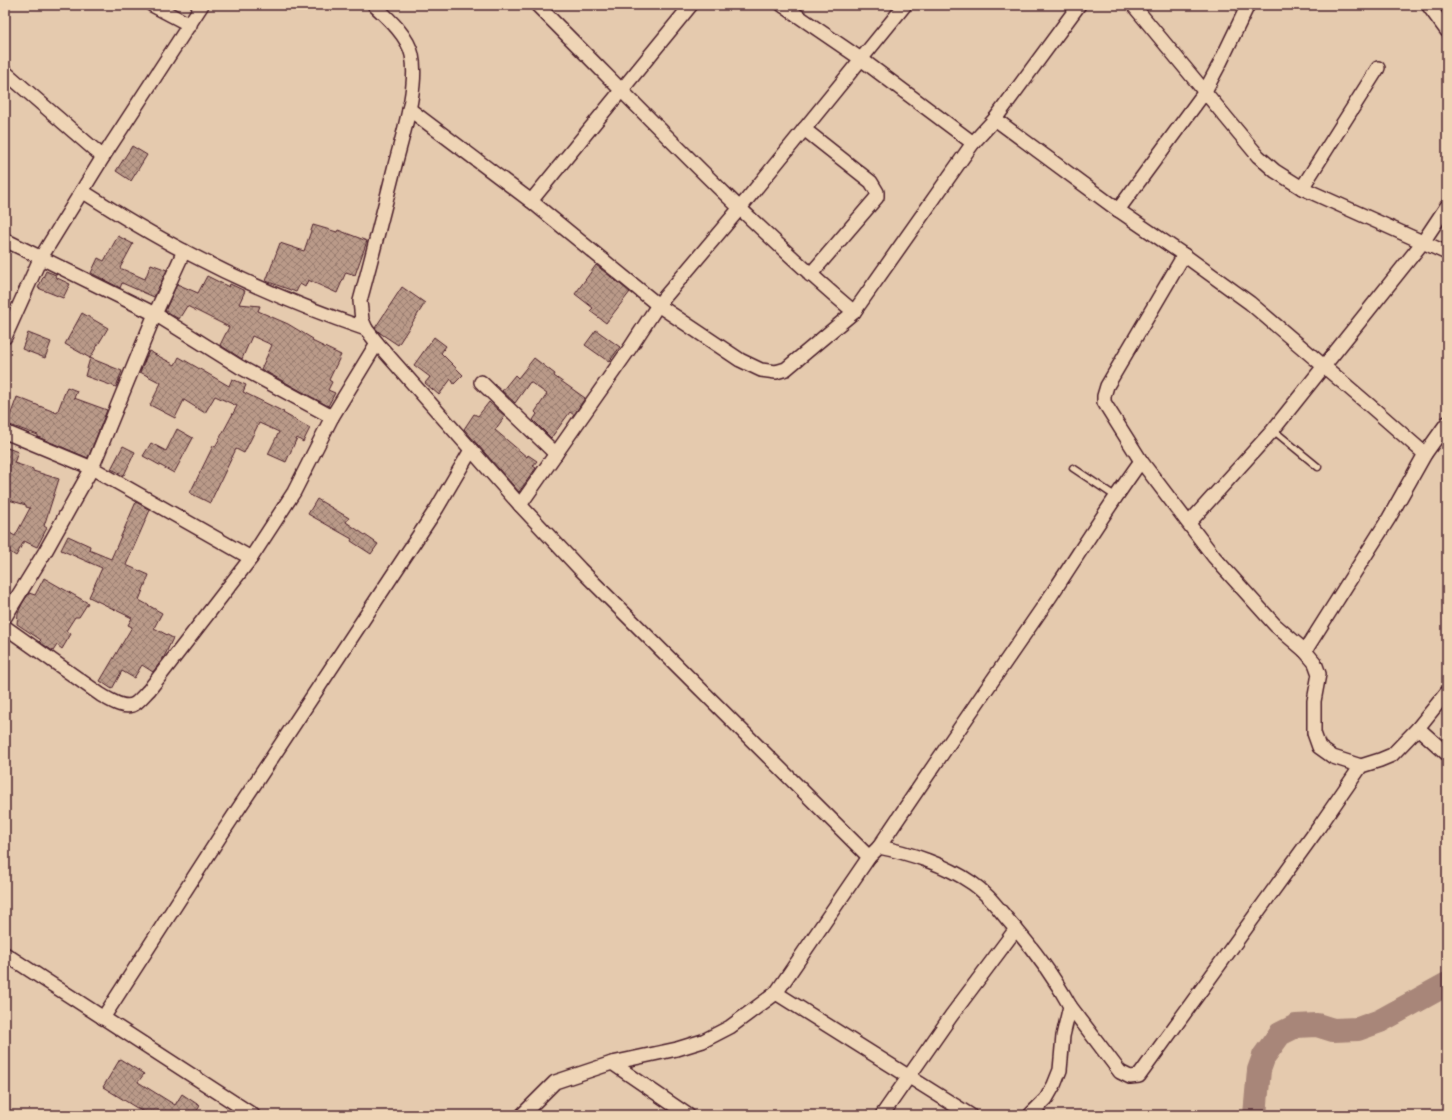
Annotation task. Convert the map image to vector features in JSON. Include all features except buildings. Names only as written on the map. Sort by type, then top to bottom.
[{"type":"street","points":[[152,5],[190,25]]},
{"type":"street","points":[[5,337],[40,258],[103,157],[202,5]]},
{"type":"street","points":[[374,5],[396,27],[408,45],[412,54],[414,69],[410,109],[360,301],[362,320],[366,329],[377,344],[520,505],[580,569],[869,858]]},
{"type":"street","points":[[387,18],[392,5]]},
{"type":"street","points":[[537,5],[740,208],[810,275],[854,312]]},
{"type":"street","points":[[531,201],[691,5]]},
{"type":"street","points":[[782,5],[861,59],[973,143]]},
{"type":"street","points":[[520,505],[658,305],[740,208],[905,5]]},
{"type":"street","points":[[410,109],[531,201],[658,305],[740,360],[761,370],[776,372],[786,368],[854,312],[973,143],[995,119],[1080,5]]},
{"type":"street","points":[[1133,5],[1204,93],[1266,164],[1302,188],[1447,253]]},
{"type":"street","points":[[1118,210],[1204,93],[1248,5]]},
{"type":"street","points":[[1428,5],[1447,32]]},
{"type":"street","points":[[1302,188],[1378,68]]},
{"type":"street","points":[[5,72],[103,157]]},
{"type":"street","points":[[995,119],[1118,210],[1184,255],[1250,303],[1425,454]]},
{"type":"street","points":[[804,129],[871,182],[877,192],[876,197],[810,275]]},
{"type":"street","points":[[82,191],[184,251],[280,296],[366,329]]},
{"type":"street","points":[[1189,523],[1273,430],[1325,367],[1423,242],[1447,206]]},
{"type":"street","points":[[5,240],[155,314],[240,367],[332,417]]},
{"type":"street","points":[[5,617],[45,552],[92,468],[155,314],[184,251]]},
{"type":"street","points":[[1184,255],[1107,386],[1104,402],[1110,414],[1141,461],[1214,557],[1275,625],[1305,651],[1315,663],[1319,674],[1314,701],[1314,733],[1319,747],[1333,757],[1361,766],[1392,755],[1418,728],[1447,692]]},
{"type":"street","points":[[5,626],[109,700],[125,706],[135,705],[149,690],[251,558],[294,492],[332,417],[377,344]]},
{"type":"street","points":[[481,382],[556,454]]},
{"type":"street","points":[[1305,651],[1389,518],[1425,454],[1446,428]]},
{"type":"street","points":[[5,432],[92,468],[251,558]]},
{"type":"street","points":[[103,1018],[437,508],[472,450]]},
{"type":"street","points":[[522,1115],[555,1082],[612,1063],[677,1049],[703,1041],[730,1027],[776,993],[869,858],[879,847],[928,773],[1051,595],[1115,496],[1141,461]]},
{"type":"street","points":[[1418,728],[1447,754]]},
{"type":"street","points":[[879,847],[914,856],[954,873],[972,883],[986,894],[1044,963],[1056,980],[1070,1006],[1120,1072],[1130,1077],[1139,1076],[1319,827],[1361,766]]},
{"type":"street","points":[[882,1115],[951,1016],[1016,929]]},
{"type":"street","points":[[5,954],[253,1115]]},
{"type":"street","points":[[776,993],[970,1115]]},
{"type":"street","points":[[1030,1115],[1046,1099],[1060,1070],[1063,1036],[1070,1006]]},
{"type":"street","points":[[612,1063],[688,1115]]},
{"type":"lane","points":[[1273,430],[1318,467]]},
{"type":"lane","points":[[1073,468],[1115,496]]},
{"type":"waterway","points":[[1255,1115],[1259,1070],[1264,1056],[1280,1034],[1296,1026],[1317,1025],[1333,1030],[1358,1029],[1380,1021],[1447,984]]}]
